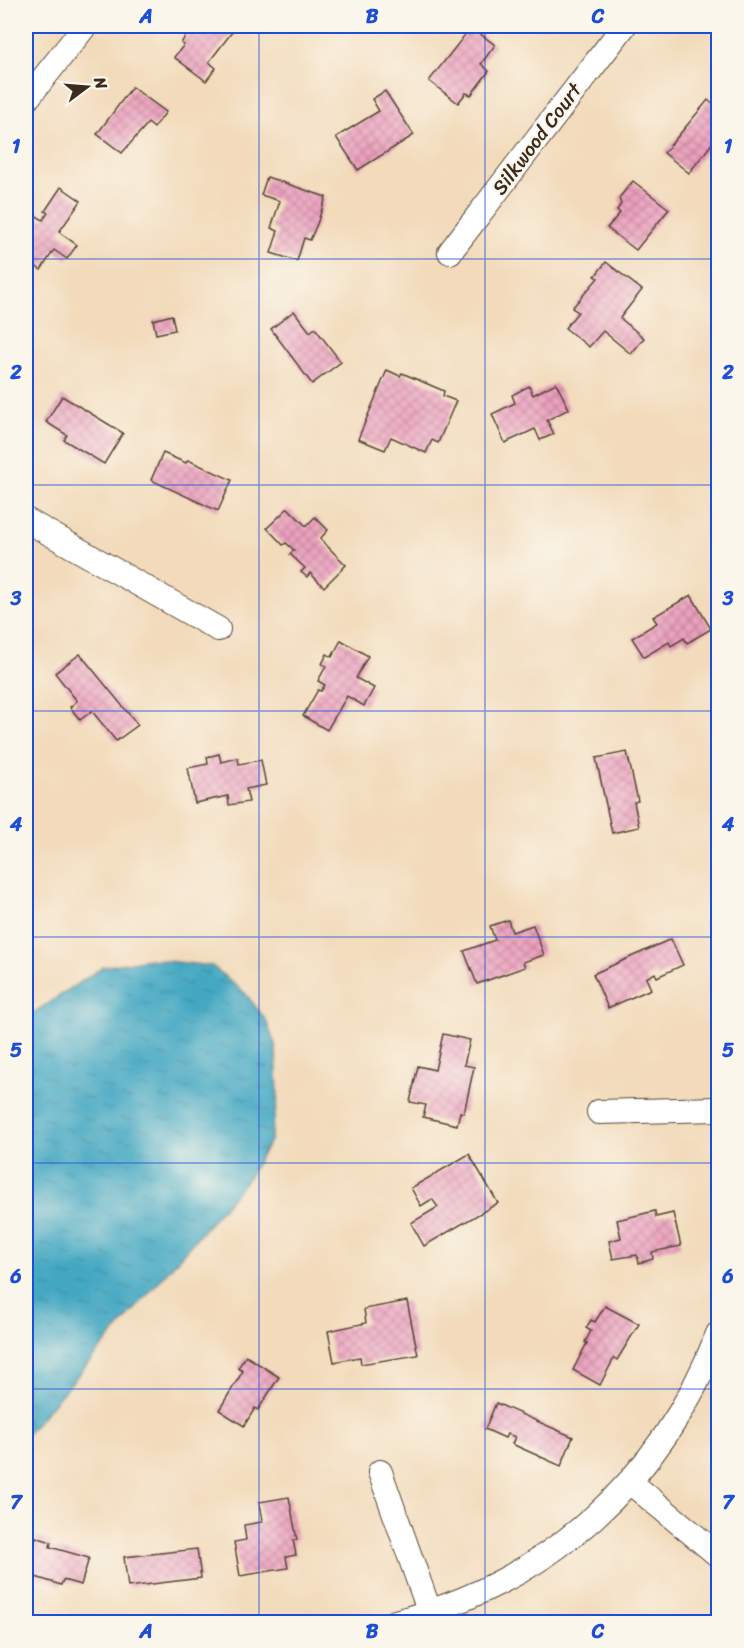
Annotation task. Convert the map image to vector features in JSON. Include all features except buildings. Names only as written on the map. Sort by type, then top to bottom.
[{"type":"street","points":[[26,100],[85,26]]},
{"type":"street","name":"Silkwood Court","points":[[450,252],[624,26]]},
{"type":"street","points":[[26,520],[218,629]]},
{"type":"street","points":[[599,1112],[718,1109]]},
{"type":"street","points":[[395,1623],[430,1613],[510,1578],[563,1544],[595,1518],[630,1482],[681,1414],[705,1369],[718,1334]]},
{"type":"street","points":[[380,1472],[430,1613]]},
{"type":"street","points":[[630,1482],[718,1555]]},
{"type":"water","points":[[149,959],[212,966],[245,993],[266,1020],[276,1047],[278,1098],[270,1141],[246,1181],[26,1435],[26,1018],[103,967]]}]
